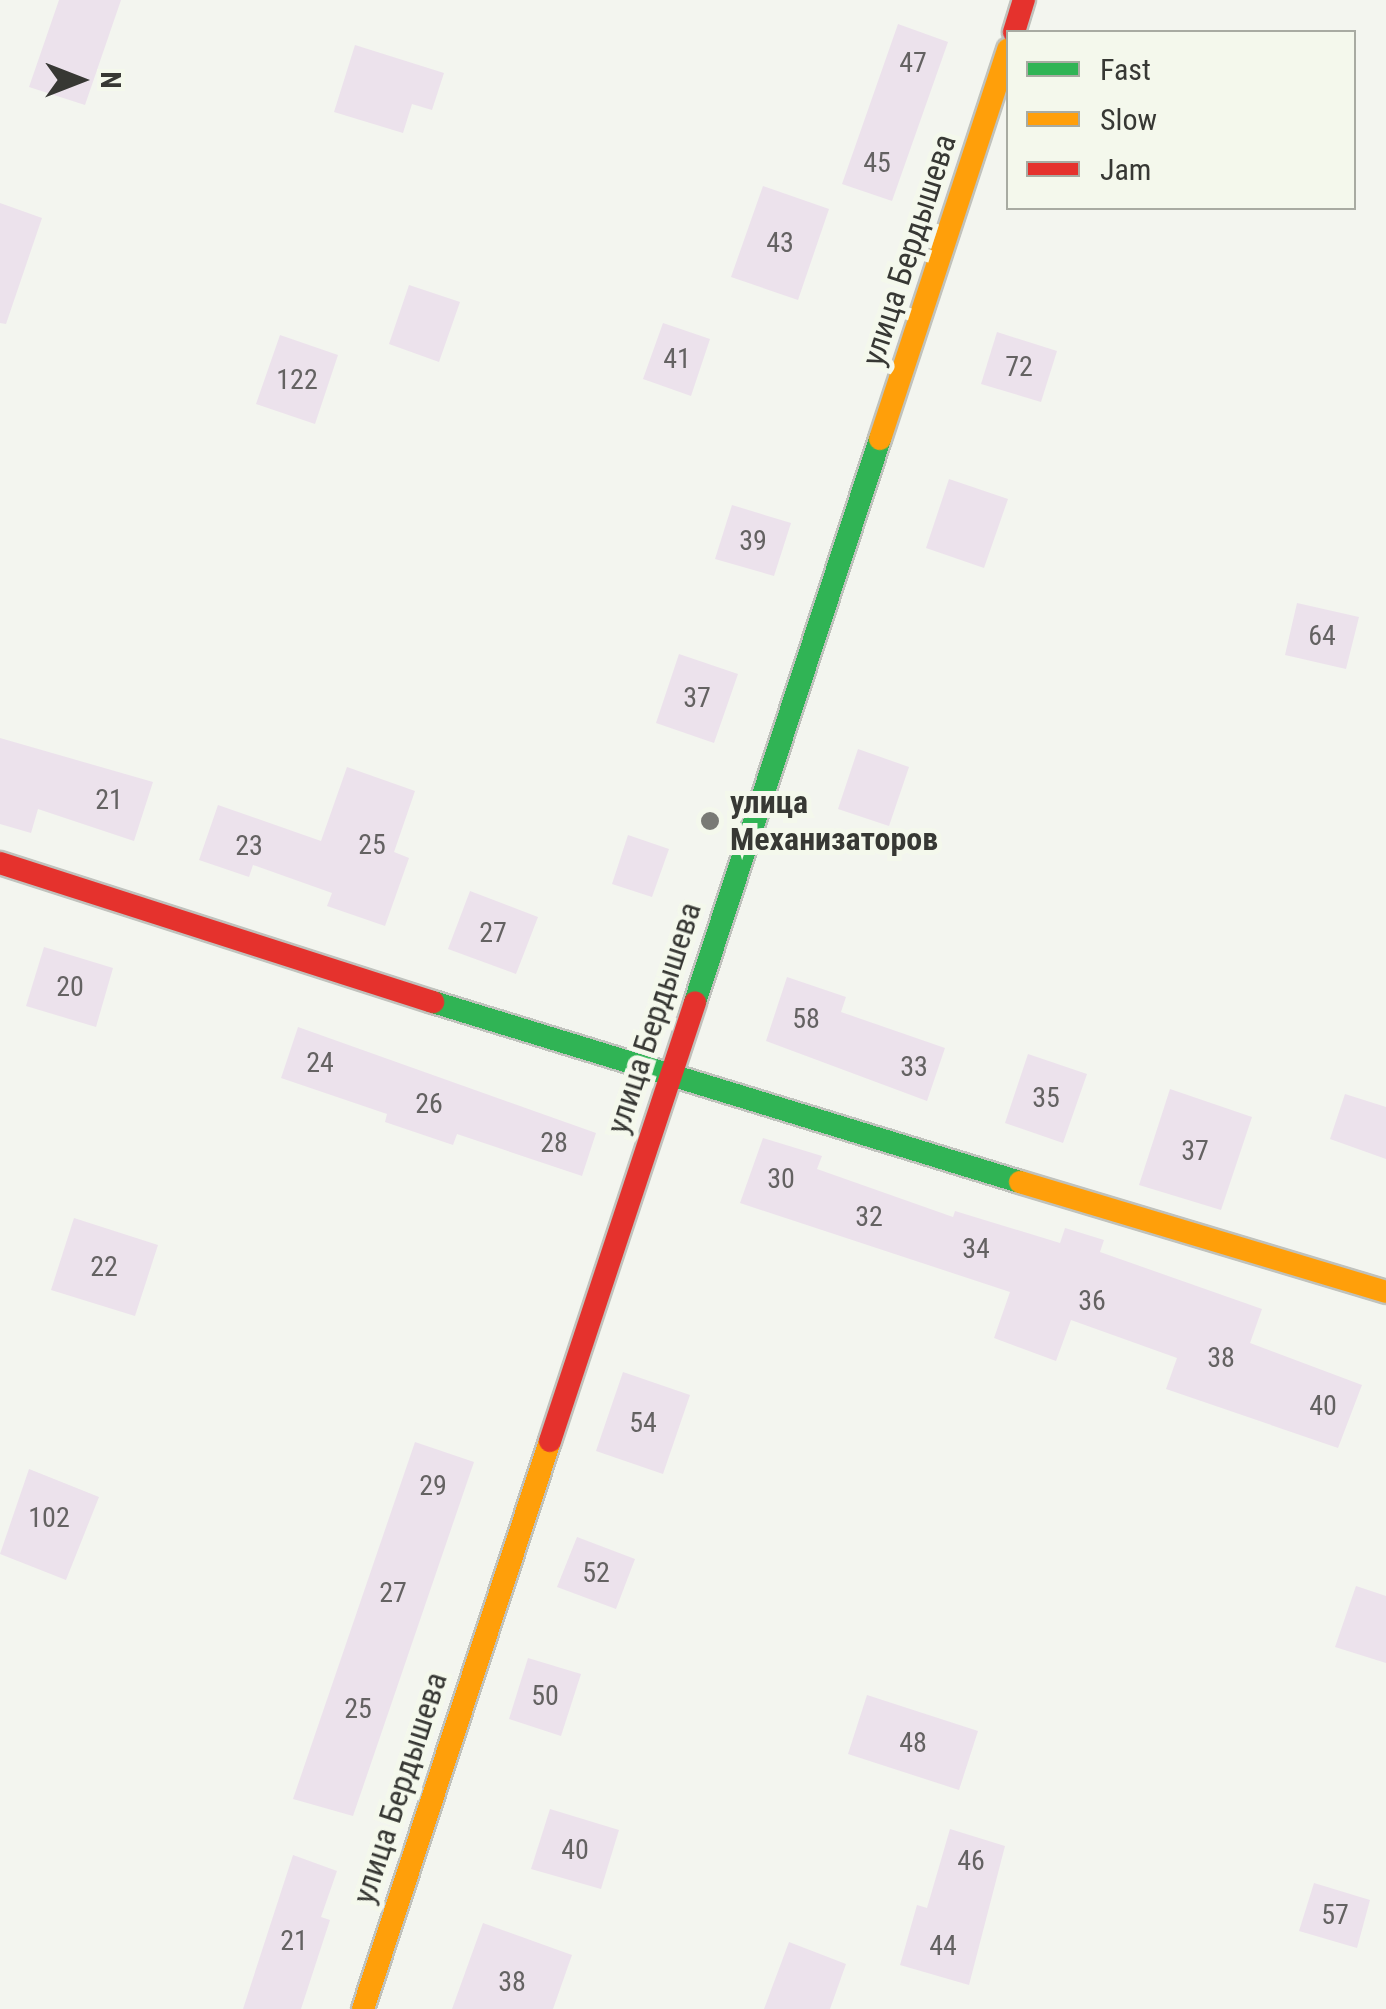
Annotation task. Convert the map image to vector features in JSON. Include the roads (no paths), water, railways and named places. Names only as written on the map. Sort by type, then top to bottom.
[{"type":"street","points":[[1015,30],[1024,0]]},
{"type":"street","name":"улица Бердышева","points":[[363,2009],[1006,55]]},
{"type":"street","points":[[0,862],[669,1077],[1386,1292]]},
{"type":"place","name":"улица Механизаторов","points":[[710,821]]}]
